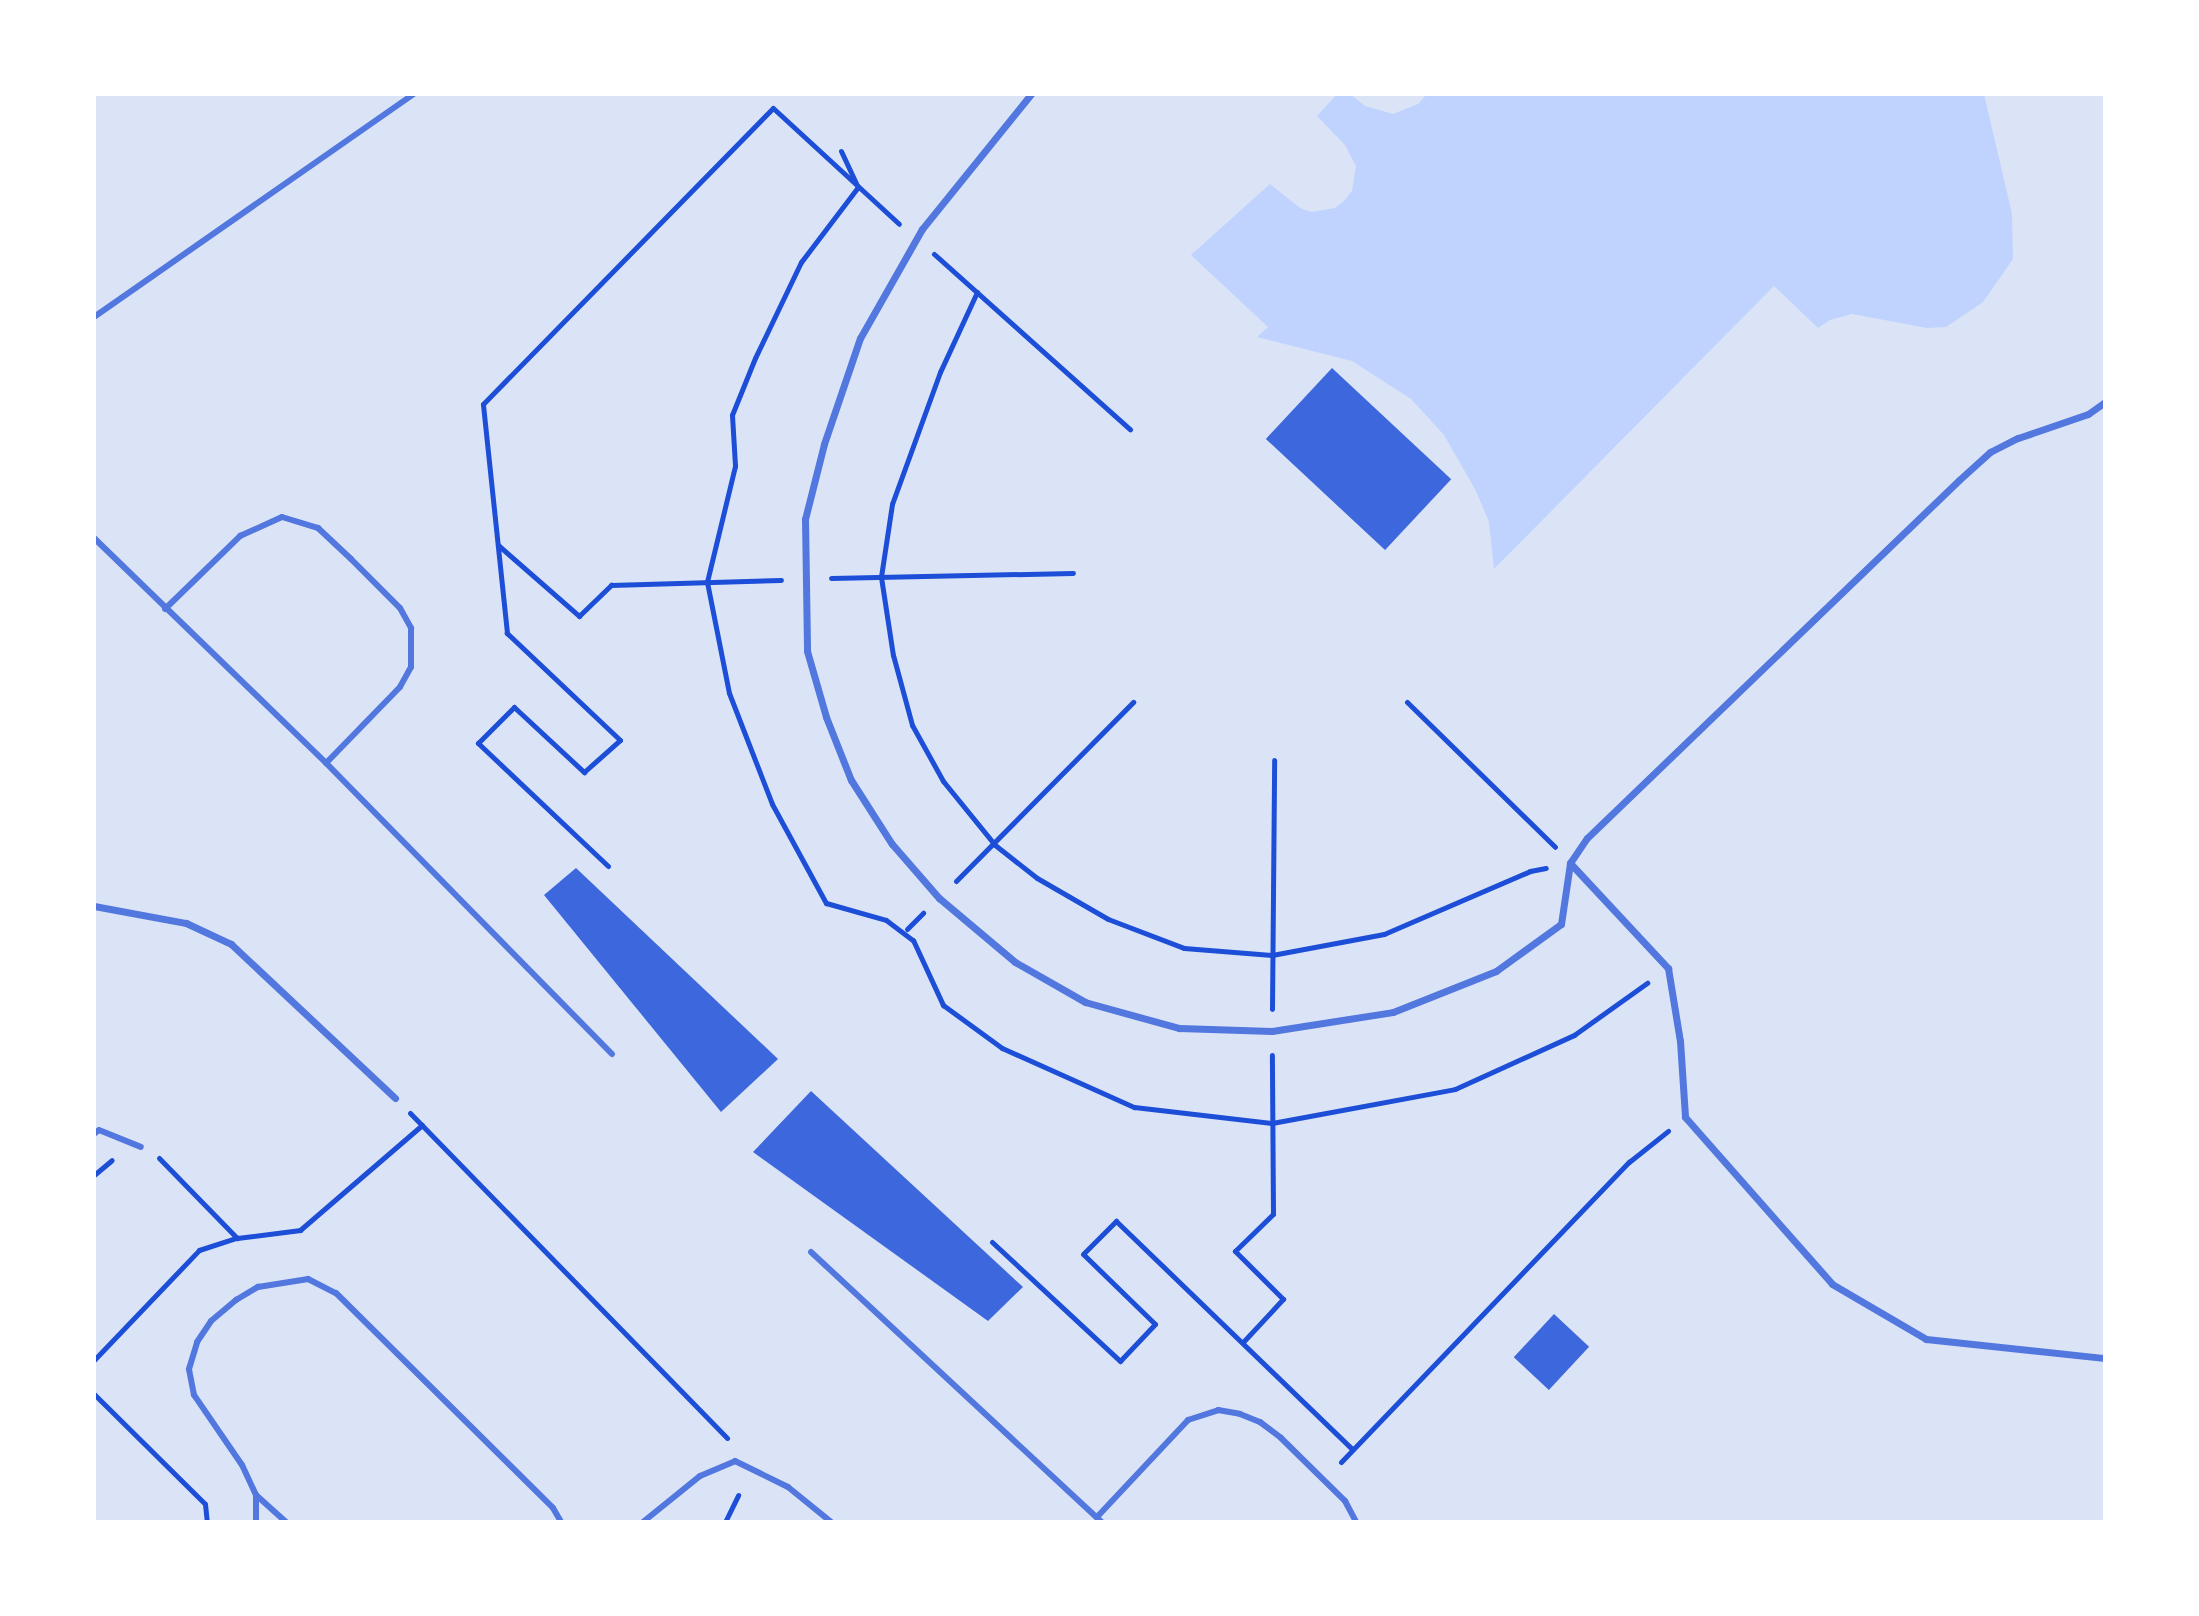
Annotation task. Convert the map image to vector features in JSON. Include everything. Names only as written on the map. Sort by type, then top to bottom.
[{"type":"street","points":[[1031,94],[922,229],[918,241],[860,338],[824,444],[805,519],[807,651],[826,717],[851,780],[892,844],[939,898],[1015,962],[1085,1002],[1179,1028],[1272,1031],[1393,1012],[1496,971],[1561,924],[1570,863],[1587,838],[1990,452],[2018,438],[2088,414],[2105,402]]},
{"type":"street","points":[[1570,863],[1668,968],[1680,1041],[1685,1117],[1832,1284],[1926,1339],[2105,1358]]},
{"type":"street","points":[[94,906],[186,923],[231,944],[395,1098]]},
{"type":"lane","points":[[94,317],[414,94]]},
{"type":"lane","points":[[165,609],[240,536],[282,517],[318,528],[351,559],[400,608],[411,628],[411,667],[400,687],[326,763]]},
{"type":"lane","points":[[94,538],[326,763],[612,1054]]},
{"type":"lane","points":[[94,1134],[99,1130],[141,1147]]},
{"type":"lane","points":[[811,1252],[1099,1520],[1188,1420],[1218,1410],[1260,1422],[1345,1501],[1356,1522]]},
{"type":"lane","points":[[286,1522],[256,1495],[242,1465],[194,1395],[189,1369],[197,1342],[211,1321],[236,1300],[258,1287],[308,1279],[336,1293],[553,1508],[561,1522]]},
{"type":"lane","points":[[643,1522],[700,1476],[735,1461],[788,1487],[831,1522]]},
{"type":"lane","points":[[256,1495],[256,1522]]},
{"type":"path","points":[[608,866],[478,743],[514,707],[584,772],[620,740],[507,633],[483,404],[773,108],[1130,429]]},
{"type":"path","points":[[841,151],[858,187]]},
{"type":"path","points":[[858,187],[801,262],[755,358],[732,415],[735,466],[707,582],[729,693],[772,804],[826,903],[886,920],[913,940],[943,1005],[1002,1048],[1134,1107],[1272,1123],[1455,1089],[1574,1035],[1668,968]]},
{"type":"path","points":[[978,292],[940,372],[892,504],[881,577],[893,655],[912,725],[943,781],[995,845],[1037,878],[1108,919],[1184,948],[1272,955],[1384,934],[1530,871],[1570,863]]},
{"type":"path","points":[[497,544],[579,616],[611,585],[1073,573]]},
{"type":"path","points":[[1011,829],[1133,702]]},
{"type":"path","points":[[1407,702],[1570,863]]},
{"type":"path","points":[[1243,1342],[1283,1299],[1235,1251],[1273,1214],[1274,760]]},
{"type":"path","points":[[395,1098],[733,1444]]},
{"type":"path","points":[[1324,1481],[1629,1162],[1685,1117]]},
{"type":"path","points":[[94,1360],[199,1250],[237,1238],[300,1230],[422,1125]]},
{"type":"path","points":[[184,1181],[237,1238]]},
{"type":"path","points":[[992,1242],[1120,1361],[1155,1324],[1083,1254],[1116,1221],[1352,1449]]},
{"type":"path","points":[[94,1394],[205,1504],[207,1522]]},
{"type":"path","points":[[725,1522],[738,1495]]},
{"type":"shaded area","points":[[94,94],[2105,94],[2105,1522],[94,1522]]},
{"type":"water","points":[[1337,94],[1350,94],[1365,106],[1393,114],[1418,104],[1427,94],[1984,94],[2012,214],[2013,259],[1983,302],[1946,327],[1927,328],[1852,314],[1830,320],[1818,328],[1774,286],[1494,569],[1489,522],[1476,491],[1444,435],[1411,399],[1352,361],[1257,337],[1268,327],[1191,255],[1270,184],[1300,208],[1311,212],[1335,208],[1344,201],[1352,191],[1356,166],[1345,145],[1317,116]]},
{"type":"building","points":[[1332,368],[1451,479],[1385,550],[1266,439]]},
{"type":"building","points":[[576,868],[778,1059],[721,1112],[544,895]]},
{"type":"building","points":[[811,1091],[1023,1287],[988,1321],[753,1152]]},
{"type":"building","points":[[1554,1314],[1589,1347],[1549,1390],[1514,1357]]}]
